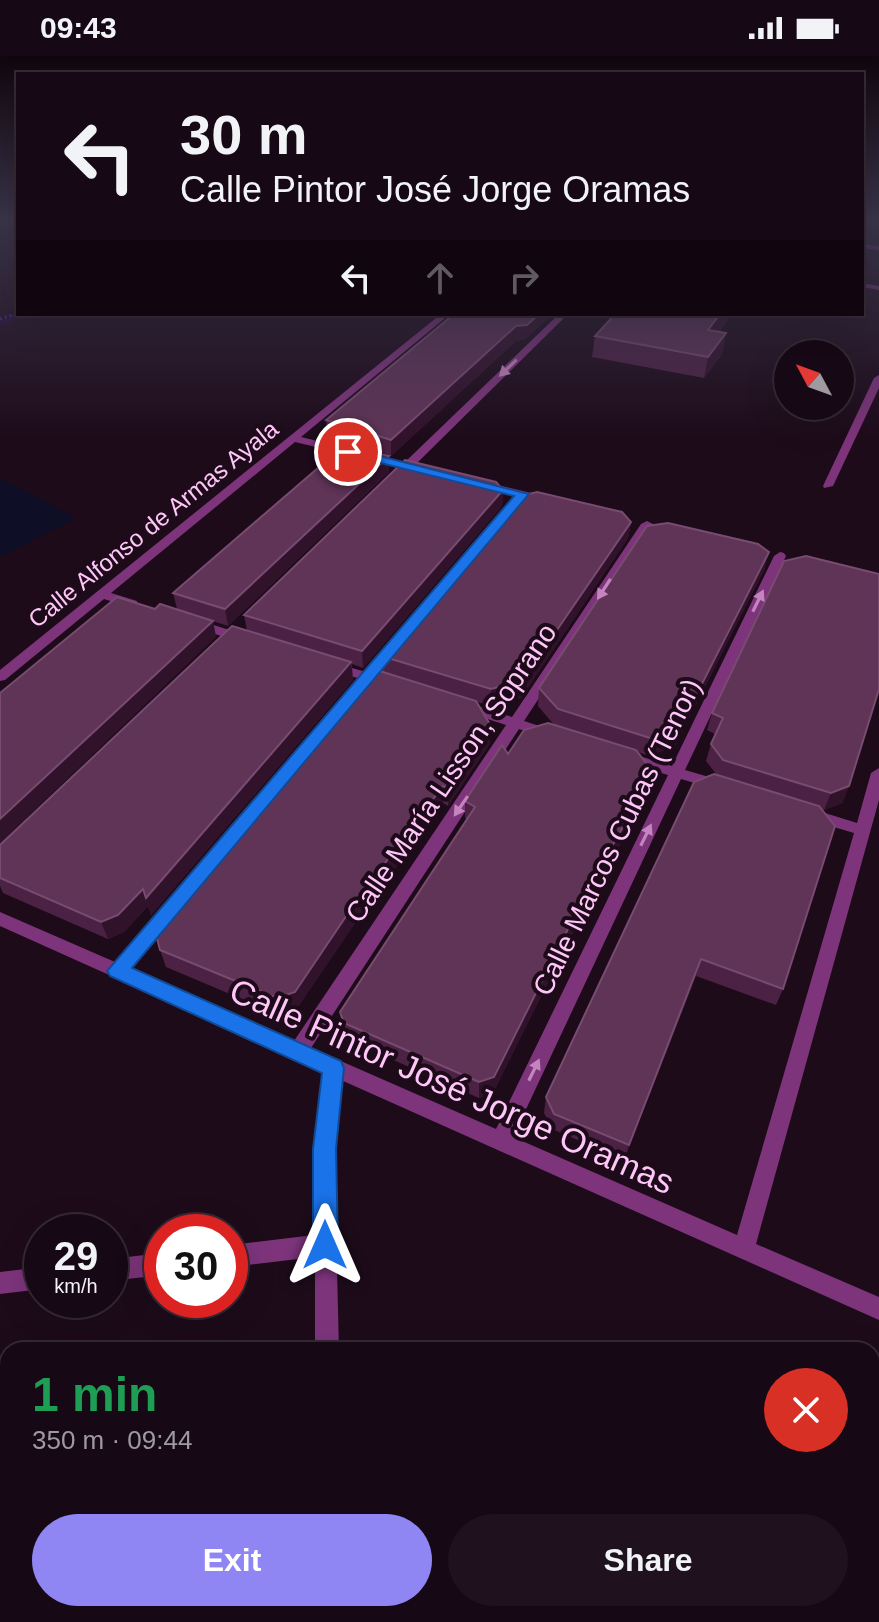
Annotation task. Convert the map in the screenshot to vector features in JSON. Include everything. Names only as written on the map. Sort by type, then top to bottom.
[{"type":"street","name":"Calle Alfonso de Armas Ayala","points":[[0,677],[444,316]]},
{"type":"street","points":[[390,482],[562,316]]},
{"type":"street","points":[[828,486],[871,404],[879,378]]},
{"type":"street","points":[[293,438],[433,472]]},
{"type":"street","points":[[463,479],[564,504]]},
{"type":"street","points":[[508,511],[522,494]]},
{"type":"street","name":"Calle María Lisson, Soprano","points":[[298,1051],[647,524]]},
{"type":"street","name":"Calle Marcos Cubas (Tenor)","points":[[501,1140],[780,556]]},
{"type":"street","points":[[101,594],[144,608]]},
{"type":"street","points":[[173,617],[226,640],[260,643]]},
{"type":"street","points":[[226,640],[243,623]]},
{"type":"street","points":[[320,662],[371,671],[401,687]]},
{"type":"street","points":[[355,691],[371,671]]},
{"type":"street","points":[[452,703],[566,739]]},
{"type":"street","points":[[610,752],[728,789]]},
{"type":"street","points":[[744,1248],[879,773]]},
{"type":"street","points":[[795,810],[862,830]]},
{"type":"street","points":[[118,971],[176,902]]},
{"type":"street","name":"Calle Pintor José Jorge Oramas","points":[[0,919],[879,1309]]},
{"type":"street","points":[[327,1342],[324,1149],[333,1068]]},
{"type":"street","points":[[248,1254],[325,1245]]},
{"type":"street","points":[[0,1283],[24,1280]]},
{"type":"shaded area","points":[[0,478],[76,518],[0,557]]},
{"type":"building","points":[[452,316],[537,316],[527,325],[516,326],[391,440],[326,420]]},
{"type":"building","points":[[613,316],[718,316],[708,330],[726,333],[708,357],[595,336]]},
{"type":"building","points":[[348,442],[380,450],[376,453],[389,456],[225,609],[173,593]]},
{"type":"building","points":[[405,460],[496,482],[503,490],[362,651],[244,615]]},
{"type":"building","points":[[537,492],[622,512],[631,522],[522,681],[491,689],[381,656],[517,497]]},
{"type":"building","points":[[668,523],[758,544],[769,552],[679,729],[653,739],[558,709],[539,688],[647,526]]},
{"type":"building","points":[[806,556],[879,574],[879,689],[849,786],[831,793],[723,760],[711,744],[723,718],[712,713],[784,561]]},
{"type":"building","points":[[117,597],[155,609],[160,604],[213,621],[0,819],[0,693]]},
{"type":"building","points":[[232,626],[351,662],[146,898],[143,889],[118,915],[101,922],[0,878],[0,845]]},
{"type":"building","points":[[370,668],[476,701],[491,726],[448,789],[443,786],[355,903],[295,992],[277,998],[160,950],[153,923]]},
{"type":"building","points":[[548,723],[636,750],[654,773],[592,881],[494,1077],[479,1082],[344,1023],[340,1012],[475,807],[465,801],[502,745],[508,754],[524,730]]},
{"type":"building","points":[[714,774],[819,806],[835,826],[783,989],[701,959],[629,1145],[554,1114],[546,1097],[694,782]]},
{"type":"waterway","points":[[0,323],[19,316]]},
{"type":"route","points":[[325,1245],[324,1149],[333,1068],[118,971],[522,494],[348,452]]}]
